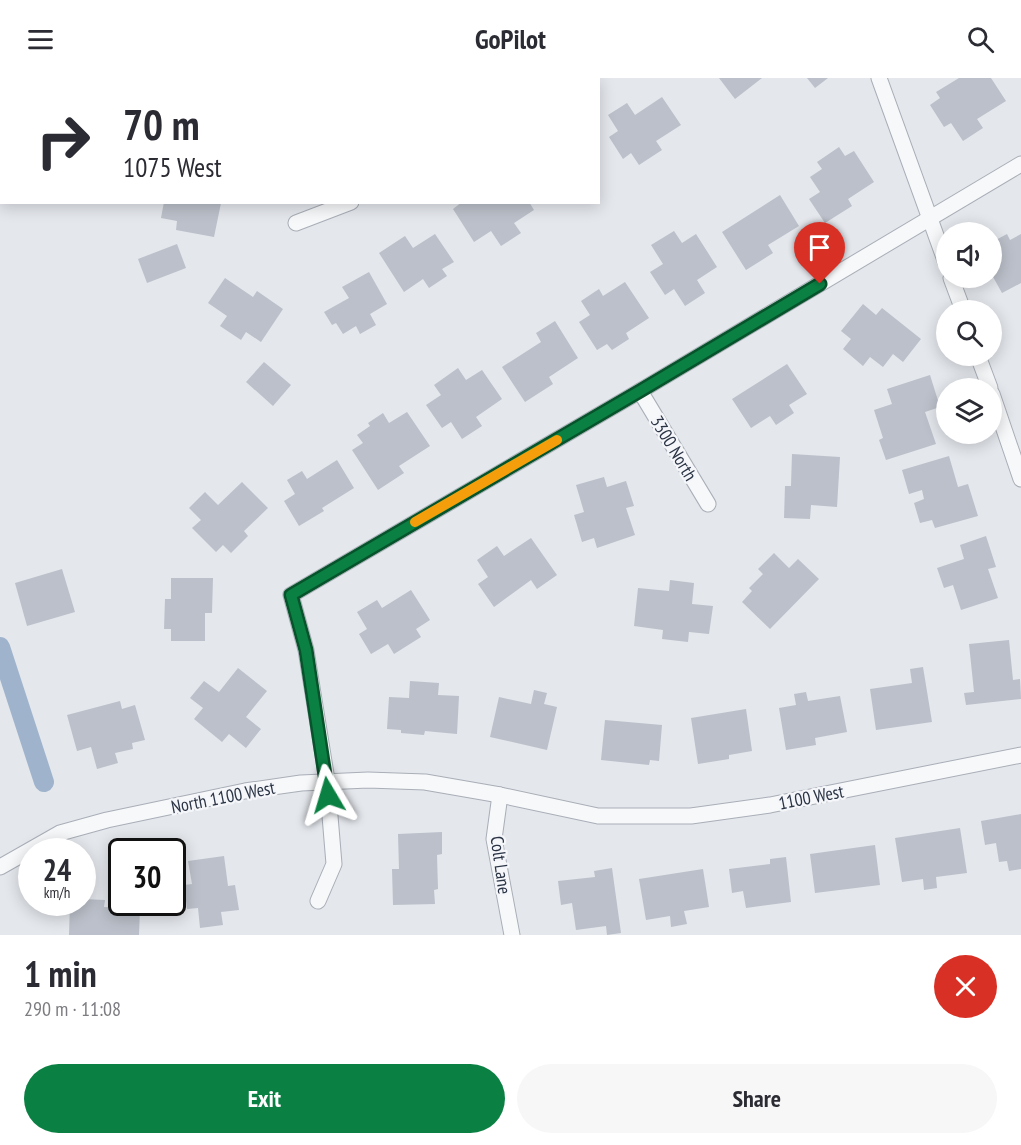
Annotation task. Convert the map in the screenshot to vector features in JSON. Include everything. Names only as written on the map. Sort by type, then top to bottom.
[{"type":"street","points":[[879,78],[936,234]]},
{"type":"street","points":[[318,901],[334,864],[327,780],[306,650],[291,595],[1021,164]]},
{"type":"street","points":[[296,223],[348,204]]},
{"type":"street","name":"3300 North","points":[[640,391],[708,504]]},
{"type":"street","points":[[1002,423],[1021,479]]},
{"type":"street","name":"1100 West","points":[[598,816],[691,816],[759,807],[1021,755]]},
{"type":"street","name":"North 1100 West","points":[[0,867],[60,833],[107,820],[245,791],[327,780],[425,782],[598,816]]},
{"type":"street","name":"Colt Lane","points":[[500,795],[494,839],[512,935]]},
{"type":"building","points":[[719,78],[762,78],[735,99]]},
{"type":"building","points":[[807,78],[828,78],[815,88]]},
{"type":"building","points":[[959,78],[991,78],[1006,101],[977,119],[983,128],[963,141],[951,123],[944,127],[930,105],[940,98],[936,92]]},
{"type":"building","points":[[662,97],[681,125],[656,141],[662,150],[639,165],[631,153],[623,159],[609,137],[618,131],[608,115],[627,103],[635,115]]},
{"type":"building","points":[[839,147],[845,156],[854,151],[874,182],[848,199],[852,206],[825,223],[809,199],[820,192],[810,177],[822,169],[817,162]]},
{"type":"building","points":[[780,195],[799,226],[768,245],[773,253],[746,270],[722,232]]},
{"type":"building","points":[[164,204],[221,204],[214,237],[176,230],[177,221],[161,218]]},
{"type":"building","points":[[459,204],[530,204],[534,210],[514,223],[521,233],[501,246],[491,231],[474,242],[453,209]]},
{"type":"building","points":[[674,231],[682,243],[696,234],[717,267],[697,280],[705,293],[685,306],[674,289],[665,295],[650,272],[663,264],[651,245]]},
{"type":"building","points":[[435,234],[454,262],[442,269],[447,276],[429,288],[423,279],[404,292],[379,253],[405,236],[413,248]]},
{"type":"building","points":[[1007,234],[1010,240],[1021,234],[1021,283],[1002,293],[999,288],[1002,288],[1002,237]]},
{"type":"building","points":[[177,244],[186,268],[147,283],[138,259]]},
{"type":"building","points":[[369,272],[387,304],[370,314],[376,325],[360,334],[356,326],[343,334],[336,323],[332,325],[324,312],[349,298],[342,287]]},
{"type":"building","points":[[225,278],[253,297],[257,291],[283,309],[261,342],[246,332],[241,340],[220,326],[227,316],[208,303]]},
{"type":"building","points":[[625,282],[649,318],[626,333],[629,339],[612,350],[607,344],[597,350],[579,322],[590,315],[581,301],[599,289],[603,296]]},
{"type":"building","points":[[863,304],[876,315],[882,308],[921,339],[903,362],[893,354],[883,367],[870,357],[863,366],[843,349],[851,339],[841,331]]},
{"type":"building","points":[[555,321],[578,358],[549,377],[553,384],[525,402],[502,367],[541,342],[536,333]]},
{"type":"building","points":[[264,362],[291,385],[273,406],[246,382]]},
{"type":"building","points":[[787,364],[807,394],[789,405],[794,413],[776,425],[770,416],[751,428],[732,399]]},
{"type":"building","points":[[458,368],[466,380],[482,370],[502,399],[476,417],[482,426],[462,439],[451,422],[442,428],[426,405],[441,395],[434,385]]},
{"type":"building","points":[[930,375],[936,394],[936,408],[925,412],[936,444],[886,460],[879,440],[883,438],[874,410],[892,404],[887,389]]},
{"type":"building","points":[[407,412],[430,446],[399,466],[404,473],[378,490],[352,450],[363,443],[357,435],[370,426],[368,423],[383,413],[389,423]]},
{"type":"building","points":[[792,454],[840,457],[837,507],[811,505],[810,519],[784,518],[785,486],[791,486]]},
{"type":"building","points":[[949,456],[958,487],[968,484],[978,516],[935,528],[932,520],[920,523],[914,503],[924,499],[922,490],[909,494],[902,470]]},
{"type":"building","points":[[337,460],[354,488],[322,508],[324,511],[299,526],[284,501],[295,494],[287,480],[302,471],[307,479]]},
{"type":"building","points":[[604,477],[607,487],[626,481],[634,506],[626,508],[635,535],[597,548],[594,538],[582,542],[574,515],[584,512],[576,485]]},
{"type":"building","points":[[242,482],[268,508],[244,531],[248,536],[231,553],[223,545],[216,552],[192,528],[201,520],[189,508],[205,492],[218,505]]},
{"type":"building","points":[[986,536],[996,567],[988,569],[998,598],[961,610],[953,585],[944,588],[937,568],[964,559],[960,545]]},
{"type":"building","points":[[531,538],[557,575],[537,589],[531,580],[494,607],[478,584],[488,577],[477,560],[497,546],[504,556]]},
{"type":"building","points":[[774,553],[789,568],[798,559],[819,579],[770,629],[742,602],[752,591],[749,588],[763,574],[758,569]]},
{"type":"building","points":[[62,569],[75,612],[27,626],[15,583]]},
{"type":"building","points":[[171,578],[213,578],[212,613],[205,613],[205,641],[171,641],[171,629],[164,629],[165,599],[171,599]]},
{"type":"building","points":[[670,580],[694,583],[692,604],[713,606],[709,634],[689,632],[688,642],[662,639],[663,630],[634,626],[638,588],[669,591]]},
{"type":"building","points":[[411,590],[430,620],[416,629],[421,637],[394,654],[388,644],[371,654],[359,634],[367,629],[357,612],[377,600],[382,608]]},
{"type":"building","points":[[1009,640],[1013,680],[1020,679],[1021,699],[966,705],[964,693],[974,692],[969,644]]},
{"type":"building","points":[[923,667],[932,722],[876,730],[870,689],[912,683],[910,669]]},
{"type":"building","points":[[238,668],[267,691],[246,717],[261,729],[246,748],[229,734],[222,742],[194,719],[203,708],[190,698],[204,681],[219,692]]},
{"type":"building","points":[[410,681],[439,683],[438,695],[459,696],[457,734],[425,731],[424,735],[387,729],[389,697],[409,698]]},
{"type":"building","points":[[534,690],[547,693],[544,704],[557,707],[547,750],[490,737],[499,697],[531,704]]},
{"type":"building","points":[[806,692],[808,701],[840,696],[847,732],[815,738],[816,745],[786,750],[779,708],[796,705],[794,694]]},
{"type":"building","points":[[120,701],[122,709],[135,705],[145,740],[132,743],[133,749],[115,753],[118,763],[97,769],[91,747],[77,751],[67,715]]},
{"type":"building","points":[[746,709],[752,751],[729,755],[729,759],[698,764],[691,718]]},
{"type":"building","points":[[605,720],[662,725],[659,761],[650,760],[649,765],[601,760]]},
{"type":"building","points":[[1021,814],[1021,869],[1009,871],[1007,861],[999,862],[996,843],[985,845],[981,821]]},
{"type":"building","points":[[960,828],[967,873],[936,877],[937,888],[924,890],[923,879],[902,882],[895,838]]},
{"type":"building","points":[[442,832],[442,854],[437,855],[438,889],[434,890],[435,904],[393,905],[392,869],[399,869],[398,834]]},
{"type":"building","points":[[875,845],[880,885],[815,893],[810,854]]},
{"type":"building","points":[[224,856],[228,886],[235,885],[239,910],[221,912],[223,925],[200,928],[198,908],[187,909],[186,885],[192,884],[188,861]]},
{"type":"building","points":[[786,857],[791,902],[746,908],[743,891],[732,893],[729,869],[770,864],[770,859]]},
{"type":"building","points":[[612,868],[621,933],[607,935],[606,926],[576,930],[572,903],[561,905],[558,881],[595,877],[594,871]]},
{"type":"building","points":[[703,869],[709,907],[684,911],[687,924],[671,927],[670,916],[646,920],[639,879]]},
{"type":"building","points":[[96,900],[105,900],[104,907],[108,907],[108,916],[140,916],[139,935],[69,935],[70,916],[96,916]]},
{"type":"waterway","points":[[0,647],[44,782]]},
{"type":"slow traffic","points":[[415,522],[557,440]]},
{"type":"route","points":[[328,795],[306,650],[291,595],[820,284]]}]
